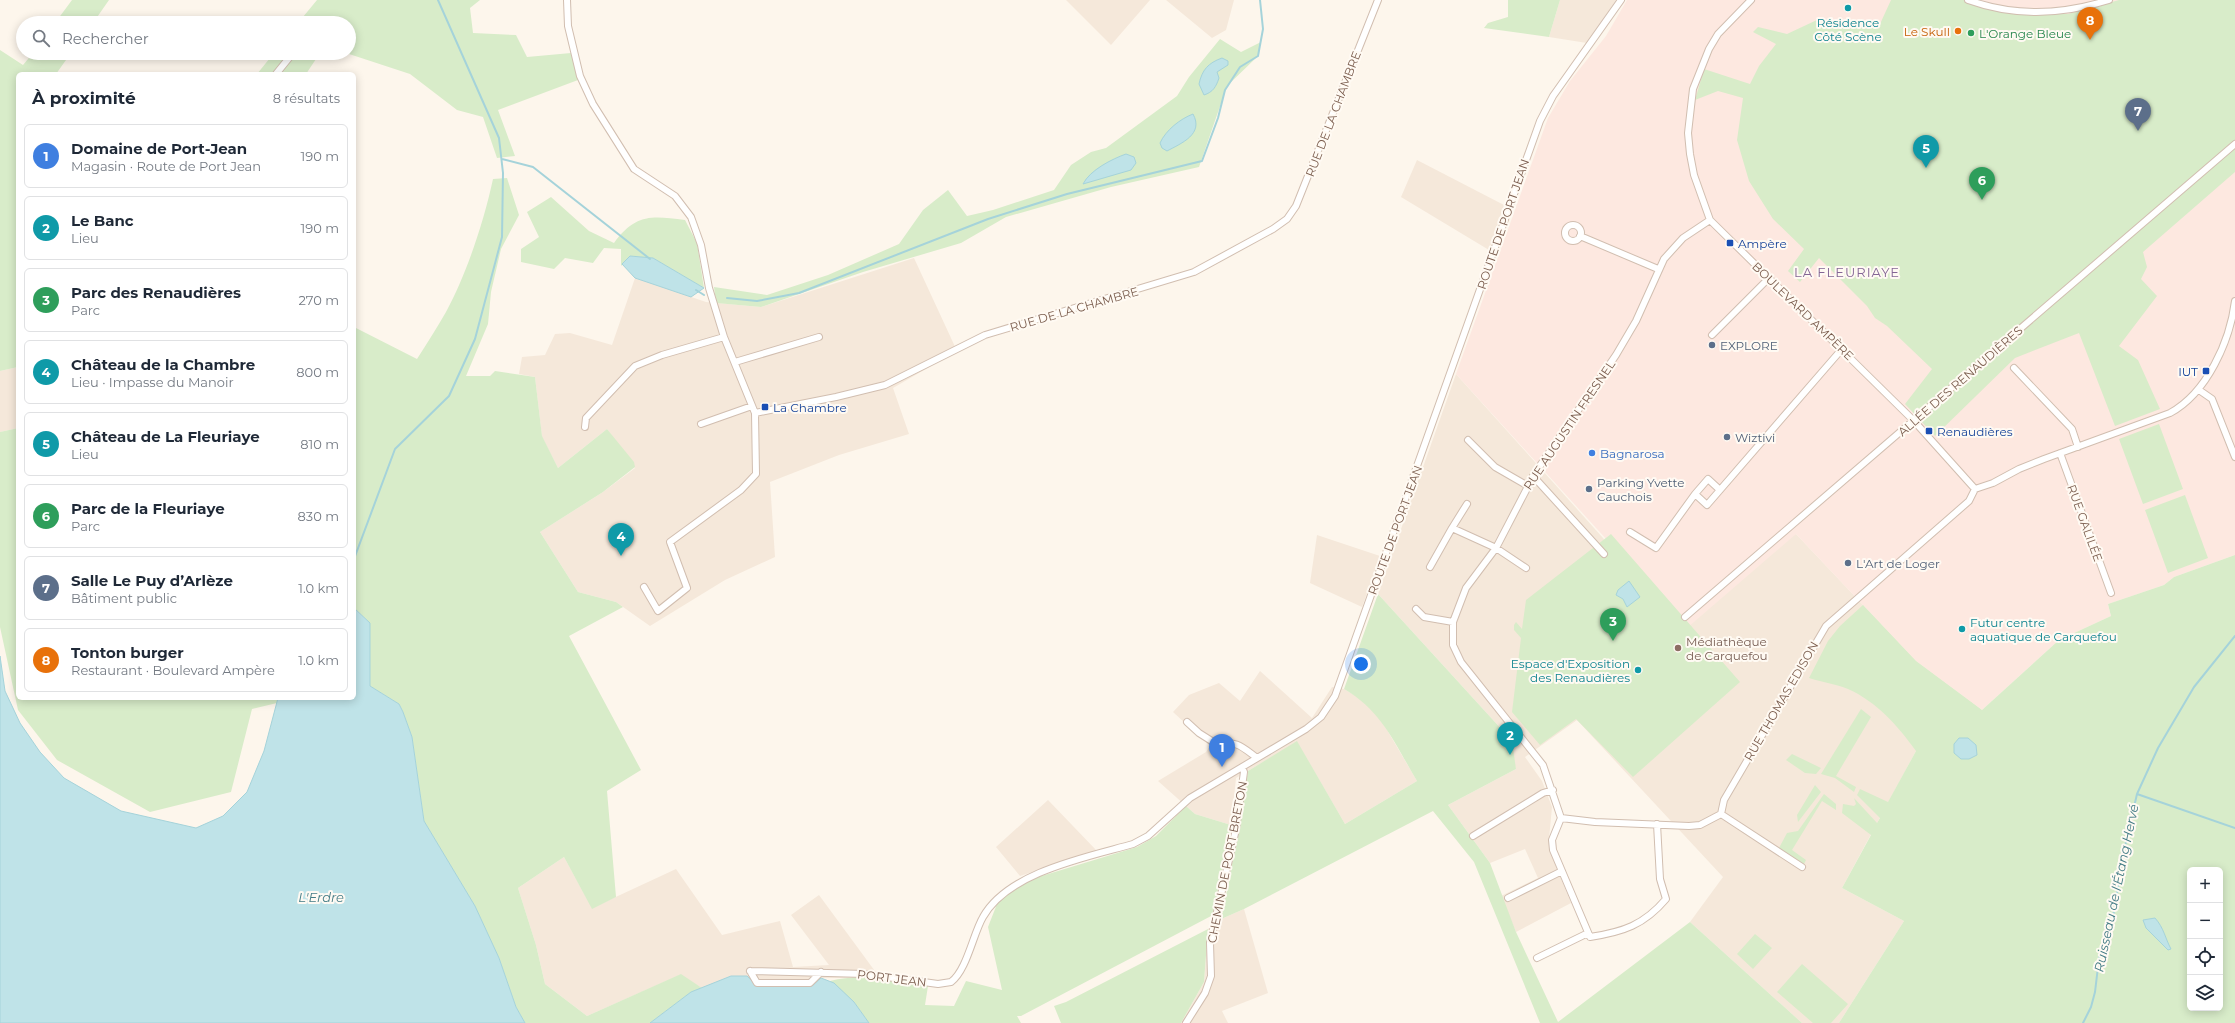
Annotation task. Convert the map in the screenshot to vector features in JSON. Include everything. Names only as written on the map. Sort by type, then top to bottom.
[{"type":"street","points":[[567,0],[568,26],[580,76],[593,104],[634,169],[675,196],[691,217],[700,245],[724,337],[755,413],[756,474],[741,490],[670,542],[687,588],[658,611],[644,587]]},
{"type":"street","name":"RUE DE LA CHAMBRE","points":[[755,413],[836,397],[885,385],[985,335],[1194,272],[1273,229],[1288,219],[1296,206],[1378,0]]},
{"type":"street","name":"ROUTE DE PORT JEAN","points":[[959,973],[982,917],[996,900],[1010,889],[1034,875],[1138,841],[1148,836],[1190,798],[1314,724],[1321,717],[1335,696],[1540,121],[1553,96],[1621,0]]},
{"type":"street","name":"BOULEVARD AMPÈRE","points":[[1750,0],[1718,34],[1708,49],[1693,89],[1688,132],[1690,154],[1694,175],[1710,220],[1914,421],[1976,489]]},
{"type":"street","points":[[1968,0],[1992,7],[2041,13],[2078,9],[2109,0]]},
{"type":"street","points":[[278,72],[287,60]]},
{"type":"street","name":"ALLÉE DES RENAUDIÈRES","points":[[1685,618],[2235,144]]},
{"type":"street","name":"RUE AUGUSTIN FRESNEL","points":[[1553,790],[1543,765],[1462,662],[1453,645],[1452,622],[1466,588],[1496,548],[1534,476],[1616,355],[1636,320],[1658,269],[1682,238],[1710,220]]},
{"type":"street","points":[[1580,236],[1658,269]]},
{"type":"street","points":[[1712,335],[1769,278]]},
{"type":"street","points":[[1976,489],[1993,483],[2019,469],[2170,413],[2183,406],[2199,390],[2227,335],[2233,320],[2235,301]]},
{"type":"street","points":[[585,426],[586,418],[635,366],[662,355],[724,337]]},
{"type":"street","points":[[735,362],[819,337]]},
{"type":"street","points":[[1695,494],[1707,505],[1842,349]]},
{"type":"street","points":[[2014,368],[2072,429],[2078,447]]},
{"type":"street","points":[[2199,390],[2212,399],[2235,457]]},
{"type":"street","points":[[701,424],[752,406]]},
{"type":"street","points":[[1468,440],[1495,467],[1528,486]]},
{"type":"street","name":"RUE GALILÉE","points":[[2060,453],[2111,593]]},
{"type":"street","points":[[1534,476],[1604,554]]},
{"type":"street","points":[[1630,532],[1656,548],[1695,494],[1708,479],[1720,490]]},
{"type":"street","name":"RUE THOMAS EDISON","points":[[1721,814],[1724,800],[1826,626],[1969,501],[1976,489]]},
{"type":"street","points":[[1430,567],[1467,504]]},
{"type":"street","points":[[1452,528],[1496,548],[1526,568]]},
{"type":"street","points":[[1416,609],[1424,617],[1452,622]]},
{"type":"street","points":[[1187,722],[1199,733],[1218,745],[1230,742],[1241,746],[1257,758]]},
{"type":"street","name":"CHEMIN DE PORT BRETON","points":[[1186,1023],[1205,993],[1211,976],[1210,943],[1236,829],[1244,772],[1242,767]]},
{"type":"street","points":[[1473,836],[1543,793],[1553,790],[1561,818],[1552,840],[1553,850],[1590,937],[1619,932],[1639,924],[1666,899],[1660,879],[1657,824]]},
{"type":"street","points":[[1561,818],[1596,822],[1700,825],[1721,814],[1802,867]]},
{"type":"street","points":[[1508,898],[1562,871]]},
{"type":"street","points":[[1537,958],[1588,932]]},
{"type":"street","name":"PORT JEAN","points":[[821,972],[810,984],[757,983],[750,971],[821,972],[877,974],[945,984],[956,978],[959,973]]},
{"type":"street","points":[[783,972],[783,983]]},
{"type":"shaded area","points":[[1066,0],[1150,0],[1111,45]]},
{"type":"shaded area","points":[[1166,0],[1234,0],[1226,30],[1212,38]]},
{"type":"shaded area","points":[[1560,0],[1616,0],[1587,43],[1549,37]]},
{"type":"shaded area","points":[[1627,0],[2235,0],[2235,555],[2174,577],[2164,585],[2108,604],[2111,616],[2059,640],[1982,710],[1916,661],[1796,534],[1687,628],[1456,374],[1548,118],[1570,81],[1606,36]]},
{"type":"shaded area","points":[[1417,160],[1504,205],[1489,250],[1401,197]]},
{"type":"shaded area","points":[[914,258],[957,351],[893,388],[909,434],[839,455],[770,482],[775,557],[725,580],[650,626],[616,602],[578,592],[540,532],[603,492],[635,468],[607,429],[558,468],[542,437],[535,377],[519,374],[522,357],[545,355],[555,334],[570,333],[612,345],[635,278],[706,302],[761,307]]},
{"type":"shaded area","points":[[16,367],[16,428],[0,432],[0,371]]},
{"type":"shaded area","points":[[1456,374],[1629,567],[1796,534],[1916,661],[1982,710],[1916,751],[1842,888],[1904,921],[1839,1023],[1802,1023],[1690,922],[1723,877],[1577,720],[1525,757],[1542,781],[1552,807],[1549,839],[1556,867],[1571,903],[1516,932],[1501,896],[1538,878],[1525,849],[1490,863],[1448,805],[1516,769],[1504,732],[1378,594]]},
{"type":"shaded area","points":[[1317,535],[1380,556],[1362,607],[1310,583]]},
{"type":"shaded area","points":[[1260,671],[1312,718],[1332,687],[1344,689],[1361,699],[1380,718],[1417,781],[1345,824],[1297,742],[1236,778],[1231,825],[1195,814],[1158,781],[1206,752],[1210,746],[1173,712],[1189,695],[1219,683],[1240,701]]},
{"type":"shaded area","points":[[1048,800],[1097,851],[1020,876],[996,847]]},
{"type":"shaded area","points":[[564,857],[592,908],[676,869],[722,935],[780,921],[793,967],[829,965],[791,915],[819,895],[880,978],[821,978],[812,986],[757,985],[747,976],[731,976],[702,988],[680,975],[587,1016],[545,984],[536,945],[518,888]]},
{"type":"shaded area","points":[[1244,909],[1268,993],[1222,1011],[1228,1023],[1181,1023],[1204,982],[1208,929],[1219,920]]},
{"type":"green space","points":[[72,0],[109,0],[98,16],[60,16]]},
{"type":"green space","points":[[317,0],[480,0],[470,8],[473,33],[516,35],[527,57],[571,53],[578,80],[498,110],[515,156],[497,158],[483,117],[457,110],[410,74],[356,56],[356,16],[304,16]]},
{"type":"green space","points":[[1508,0],[1560,0],[1549,37],[1484,28],[1488,23],[1508,17]]},
{"type":"green space","points":[[1891,0],[1971,0],[2007,12],[2068,14],[2119,0],[2235,0],[2235,172],[2143,252],[2147,267],[2141,279],[2157,296],[2119,346],[2138,360],[2160,409],[2115,426],[2079,333],[2015,358],[1935,436],[1905,404],[1932,369],[1887,326],[1875,318],[1867,306],[1819,258],[1800,282],[1788,271],[1804,249],[1773,219],[1749,181],[1737,140],[1743,98],[1718,91],[1695,100],[1704,69],[1750,84],[1759,66],[1776,44],[1753,32],[1758,27],[1787,34],[1819,19],[1880,24]]},
{"type":"green space","points":[[1220,39],[1241,52],[1261,42],[1258,56],[1227,86],[1199,167],[1111,187],[1006,217],[961,243],[863,272],[761,307],[716,303],[714,287],[767,295],[828,275],[899,244],[923,210],[948,190],[967,216],[993,210],[1054,190],[1071,165],[1091,152],[1106,148],[1177,96],[1189,77]]},
{"type":"green space","points":[[0,50],[23,65],[27,60],[66,60],[57,72],[16,72],[16,367],[0,371]]},
{"type":"green space","points":[[268,60],[315,60],[307,72],[259,72]]},
{"type":"green space","points":[[507,178],[519,215],[501,249],[491,292],[488,324],[466,376],[490,376],[495,371],[535,377],[542,436],[558,468],[607,429],[634,462],[635,467],[603,492],[540,532],[578,592],[616,602],[623,607],[569,636],[641,770],[607,791],[616,897],[592,909],[564,857],[518,888],[536,945],[545,984],[587,1016],[681,974],[702,988],[691,992],[650,1023],[525,1023],[516,1007],[499,958],[475,906],[424,821],[412,737],[403,712],[399,704],[370,686],[370,623],[356,610],[356,328],[417,359],[436,330],[461,281],[480,229],[493,179]]},
{"type":"green space","points":[[551,197],[589,231],[614,243],[622,233],[637,221],[654,218],[685,220],[697,243],[704,288],[653,258],[630,256],[621,266],[621,249],[604,248],[593,263],[565,258],[554,269],[521,262],[521,249],[539,237],[527,212]]},
{"type":"green space","points":[[2159,424],[2183,489],[2143,504],[2119,439]]},
{"type":"green space","points":[[16,428],[16,700],[278,700],[277,703],[252,709],[231,792],[150,812],[57,760],[18,710],[0,627],[0,432]]},
{"type":"green space","points":[[2185,495],[2208,558],[2168,573],[2145,510]]},
{"type":"green space","points":[[1611,534],[1740,682],[1633,777],[1576,719],[1540,745],[1512,712],[1521,638],[1514,630],[1514,625],[1516,622],[1522,629],[1526,600]]},
{"type":"green space","points":[[2235,555],[2235,1023],[1839,1023],[1904,921],[1842,888],[1871,835],[1842,813],[1843,804],[1854,806],[1856,804],[1854,798],[1877,823],[1880,818],[1857,795],[1860,789],[1888,802],[1916,751],[1902,733],[1878,708],[1859,694],[1839,686],[1809,678],[1828,641],[1840,626],[1863,605],[1916,661],[1982,710],[2059,640],[2111,616],[2108,604],[2164,585],[2174,577]]},
{"type":"green space","points":[[1378,594],[1504,732],[1513,748],[1516,769],[1448,805],[1490,863],[1516,932],[1558,1022],[1690,922],[1802,1023],[1540,1023],[1474,862],[1433,811],[1244,909],[1219,920],[1228,887],[1248,771],[1297,741],[1345,824],[1417,781],[1394,741],[1378,718],[1368,707],[1344,689]]},
{"type":"green space","points":[[1861,709],[1871,717],[1836,776],[1856,787],[1854,792],[1835,778],[1821,774]]},
{"type":"green space","points":[[1792,754],[1821,768],[1816,774],[1805,773],[1786,760]]},
{"type":"green space","points":[[1815,785],[1821,792],[1798,822],[1797,815]]},
{"type":"green space","points":[[1824,794],[1836,804],[1836,810],[1822,801],[1792,850],[1806,860],[1804,864],[1779,848],[1787,833],[1798,831]]},
{"type":"green space","points":[[1186,806],[1195,814],[1231,825],[1213,915],[1021,1016],[1017,1016],[1021,1023],[869,1023],[854,1002],[830,981],[842,978],[867,977],[928,986],[925,1005],[954,1006],[966,981],[1002,990],[988,927],[997,904],[1008,893],[1035,878],[1137,847],[1156,836]]},
{"type":"green space","points":[[1208,929],[1204,982],[1181,1023],[1061,1023],[1054,1006],[1066,1002]]},
{"type":"green space","points":[[1755,934],[1772,948],[1753,969],[1737,954]]},
{"type":"green space","points":[[1802,964],[1848,1004],[1831,1023],[1813,1023],[1777,992]]},
{"type":"water","points":[[1222,58],[1228,61],[1228,65],[1217,72],[1219,78],[1215,87],[1212,91],[1204,95],[1199,84],[1202,75],[1209,65]]},
{"type":"water","points":[[1193,114],[1196,121],[1196,127],[1190,137],[1167,151],[1162,148],[1160,143],[1170,129],[1178,122]]},
{"type":"water","points":[[1126,154],[1134,157],[1136,163],[1131,170],[1083,184],[1086,179],[1096,170],[1108,162]]},
{"type":"water","points":[[630,256],[653,258],[704,288],[691,297],[635,278],[622,264]]},
{"type":"water","points":[[1629,581],[1640,597],[1627,607],[1623,599],[1616,595],[1618,590]]},
{"type":"water","name":"L'Erdre","points":[[356,610],[370,623],[370,686],[399,704],[412,737],[424,821],[475,906],[499,958],[516,1007],[525,1023],[0,1023],[0,656],[5,691],[20,723],[40,752],[64,778],[121,811],[196,828],[223,816],[247,792],[264,751],[277,700],[356,700]]},
{"type":"water","points":[[1959,738],[1968,738],[1976,745],[1977,755],[1969,759],[1961,759],[1954,753],[1954,744]]},
{"type":"water","points":[[2155,918],[2171,949],[2168,950],[2146,928],[2143,920]]},
{"type":"water","points":[[731,976],[747,976],[757,985],[812,986],[821,978],[834,983],[854,1002],[869,1023],[650,1023],[691,992]]},
{"type":"waterway","points":[[356,554],[395,449],[449,396],[475,339],[502,237],[503,173],[499,138],[438,0]]},
{"type":"waterway","points":[[727,298],[757,301],[799,293],[988,219],[1067,194],[1202,161],[1218,118],[1225,90],[1240,67],[1258,56],[1263,29],[1260,0]]},
{"type":"waterway","points":[[502,159],[533,167],[650,259]]},
{"type":"waterway","points":[[696,290],[704,295]]},
{"type":"waterway","name":"Ruisseau de l'Étang Hervé","points":[[2083,1023],[2091,1007],[2095,992],[2100,950],[2107,940],[2112,923],[2124,851],[2137,794],[2158,748],[2194,687],[2235,636]]},
{"type":"waterway","points":[[2137,794],[2235,828]]},
{"type":"place","name":"Résidence Côté Scène","points":[[1848,8]]},
{"type":"place","name":"Le Skull","points":[[1958,31]]},
{"type":"place","name":"L'Orange Bleue","points":[[1971,33]]},
{"type":"place","name":"Tonton burger","points":[[2090,40]]},
{"type":"place","name":"Salle Le Puy d’Arlèze","points":[[2138,131]]},
{"type":"place","name":"Château de La Fleuriaye","points":[[1926,168]]},
{"type":"place","name":"Parc de la Fleuriaye","points":[[1982,200]]},
{"type":"place","name":"Ampère","points":[[1730,243]]},
{"type":"place","name":"EXPLORE","points":[[1712,345]]},
{"type":"place","name":"IUT","points":[[2206,371]]},
{"type":"place","name":"La Chambre","points":[[765,407]]},
{"type":"place","name":"Renaudières","points":[[1929,431]]},
{"type":"place","name":"Wiztivi","points":[[1727,437]]},
{"type":"place","name":"Bagnarosa","points":[[1592,453]]},
{"type":"place","name":"Parking Yvette Cauchois","points":[[1589,489]]},
{"type":"place","name":"Château de la Chambre","points":[[621,556]]},
{"type":"place","name":"L'Art de Loger","points":[[1848,563]]},
{"type":"place","name":"Futur centre aquatique de Carquefou","points":[[1962,629]]},
{"type":"place","name":"Parc des Renaudières","points":[[1613,641]]},
{"type":"place","name":"Médiathèque de Carquefou","points":[[1678,648]]},
{"type":"place","name":"Espace d'Exposition des Renaudières","points":[[1638,670]]},
{"type":"place","name":"Le Banc","points":[[1510,755]]},
{"type":"place","name":"Domaine de Port-Jean","points":[[1222,767]]},
{"type":"district","name":"LA FLEURIAYE","points":[[1847,272]]}]
